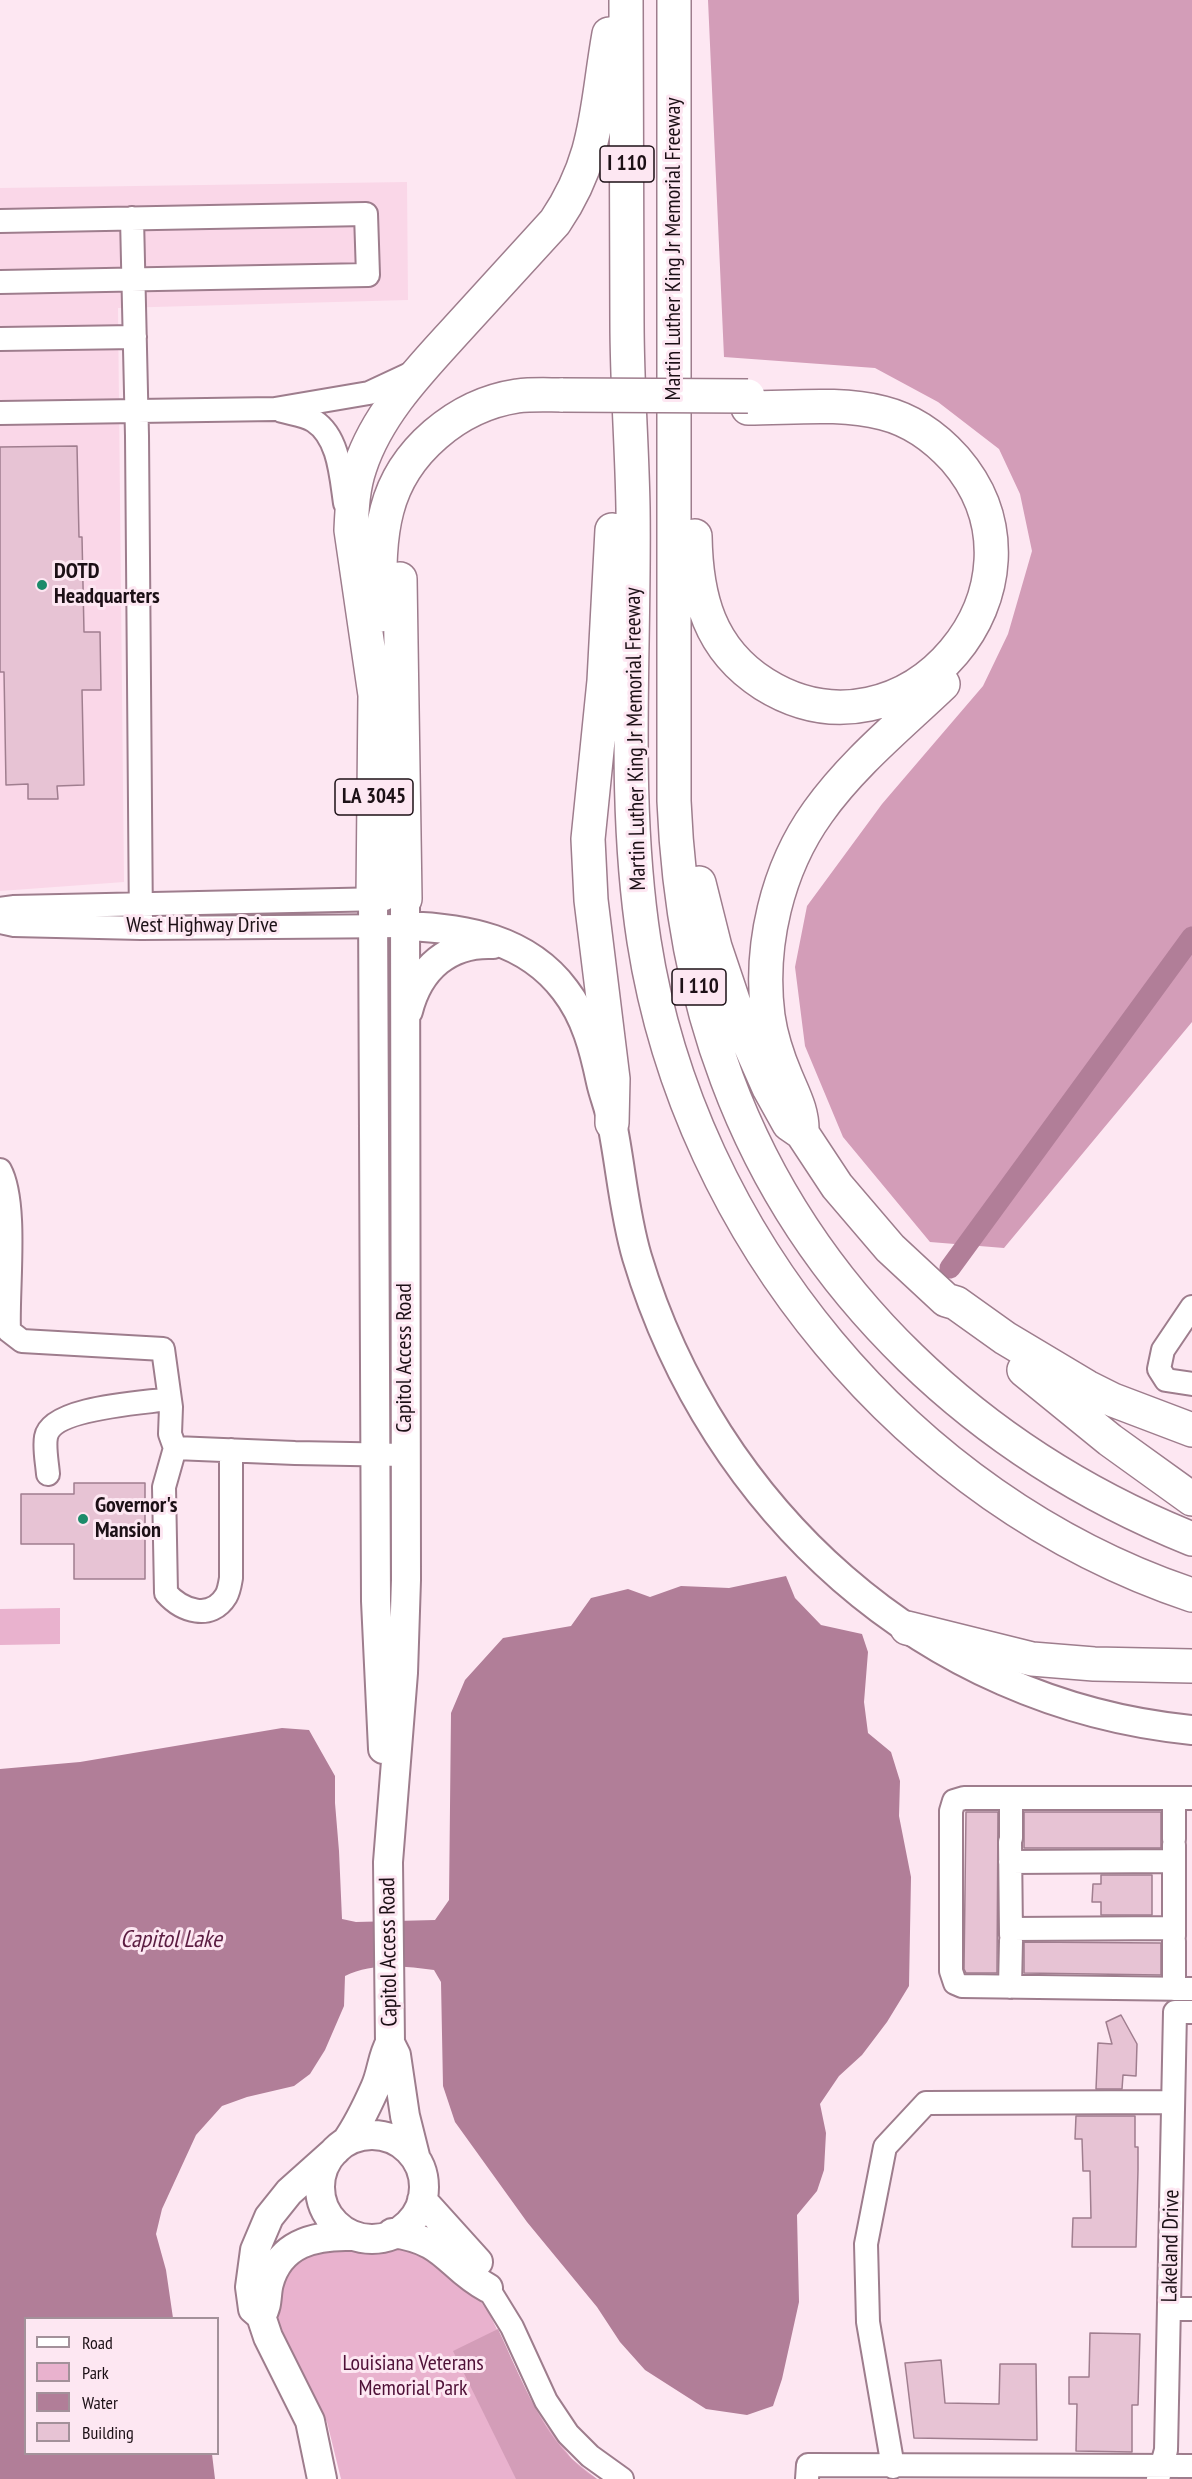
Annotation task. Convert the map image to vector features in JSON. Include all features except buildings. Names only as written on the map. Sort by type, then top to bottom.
[{"type":"highway","points":[[375,695],[353,552],[352,505],[360,467],[366,450],[392,407],[421,369],[555,222],[577,186],[585,167],[598,116],[616,0]]},
{"type":"highway","name":"Martin Luther King Jr Memorial Freeway","points":[[626,0],[627,328],[633,508],[632,782],[636,877],[644,945],[660,1018],[678,1078],[696,1125],[743,1219],[780,1278],[819,1333],[890,1409],[953,1466],[1008,1505],[1089,1552],[1145,1578],[1192,1595]]},
{"type":"highway","name":"Martin Luther King Jr Memorial Freeway","points":[[674,0],[674,801],[676,850],[688,939],[727,1079],[758,1148],[817,1247],[848,1288],[916,1365],[969,1411],[1017,1447],[1064,1477],[1116,1505],[1192,1539]]},
{"type":"highway","points":[[675,219],[696,430],[696,564],[702,603],[709,621],[728,652],[752,676],[797,700],[834,707],[851,706],[880,701],[910,690],[933,674],[955,652],[974,626],[984,603],[990,573],[990,538],[981,504],[972,484],[960,466],[937,441],[896,417],[848,408],[748,402]]},
{"type":"highway","points":[[612,1123],[613,1079],[591,900],[588,839],[604,681],[613,506],[627,328]]},
{"type":"highway","points":[[375,695],[380,659],[380,572],[388,507],[404,471],[433,436],[469,411],[518,396],[563,402],[748,402],[867,396],[895,402],[918,413],[950,435],[980,469],[999,509],[1005,537],[1005,563],[1000,593],[992,619],[980,642],[958,669],[843,781],[808,826],[778,896],[768,939],[765,988],[769,1028],[785,1075],[803,1117],[802,1133]]},
{"type":"highway","points":[[389,912],[400,549],[407,507],[426,467],[443,448],[465,430],[495,416],[516,410],[563,402]]},
{"type":"highway","name":"LA 3045","points":[[375,695],[389,912]]},
{"type":"highway","points":[[674,801],[692,857],[715,947],[742,1026],[769,1088],[789,1124],[802,1133],[852,1206],[905,1264],[946,1300],[956,1303],[1005,1338],[1087,1387],[1143,1413],[1192,1430]]},
{"type":"highway","points":[[946,1300],[950,1311],[1110,1440],[1192,1498]]},
{"type":"highway","points":[[907,1628],[1032,1659],[1094,1664],[1192,1666]]},
{"type":"main road","points":[[389,912],[466,931],[507,944],[536,960],[565,989],[574,1003],[592,1046],[612,1123],[626,1213],[637,1257],[667,1338],[707,1415],[742,1469],[789,1528],[841,1578],[907,1628],[970,1665],[1025,1690],[1105,1715],[1179,1729]]},
{"type":"main road","name":"Capitol Access Road","points":[[389,912],[405,1024],[405,1631],[388,1862],[390,2043],[396,2055],[403,2105],[415,2156]]},
{"type":"main road","name":"Capitol Access Road","points":[[389,912],[375,1454],[377,1648],[381,1728],[390,1817]]},
{"type":"main road","points":[[405,1024],[418,984],[436,962],[470,944],[507,944]]},
{"type":"main road","points":[[351,2236],[333,2224],[321,2200],[321,2175],[359,2122],[376,2086],[383,2055],[390,2043]]},
{"type":"main road","points":[[322,2479],[310,2421],[268,2337],[261,2316],[253,2309],[250,2287],[255,2250],[264,2225],[289,2192],[341,2146],[367,2135],[382,2136],[398,2142],[415,2156],[423,2174],[422,2200],[416,2214],[408,2224],[392,2234]]},
{"type":"main road","points":[[422,2200],[485,2270],[488,2288]]},
{"type":"main road","points":[[261,2316],[266,2309],[267,2288],[274,2270],[291,2249],[321,2236],[351,2236],[368,2239],[392,2234],[413,2236],[426,2241],[448,2255],[473,2280],[488,2288]]},
{"type":"street","points":[[0,221],[366,214],[368,275],[0,282]]},
{"type":"street","points":[[132,218],[141,928]]},
{"type":"street","points":[[0,339],[135,337]]},
{"type":"street","points":[[0,413],[275,409],[369,393],[421,369]]},
{"type":"street","points":[[275,409],[307,417],[316,422],[332,443],[339,465],[353,552]]},
{"type":"street","name":"West Highway Drive","points":[[0,909],[141,905],[389,912]]},
{"type":"street","name":"West Highway Drive","points":[[0,922],[14,925],[141,928],[389,912]]},
{"type":"street","points":[[0,1170],[9,1204],[10,1249],[7,1298],[9,1331],[22,1341],[163,1349],[170,1399],[170,1434],[175,1448],[164,1487],[166,1593],[175,1603],[188,1610],[206,1611],[216,1608],[227,1596],[231,1578],[231,1450]]},
{"type":"street","points":[[1192,1307],[1163,1350],[1159,1361],[1161,1374],[1166,1380],[1192,1384]]},
{"type":"street","points":[[48,1474],[45,1435],[52,1425],[78,1412],[170,1399]]},
{"type":"street","points":[[175,1448],[405,1455]]},
{"type":"street","points":[[964,1798],[1011,1799],[1183,1798],[1174,1848],[1174,1935],[1183,1989],[963,1986],[955,1983],[951,1971],[951,1811],[954,1801],[964,1798]]},
{"type":"street","points":[[1010,1987],[1011,1799]]},
{"type":"street","points":[[1011,1847],[1174,1848]]},
{"type":"street","points":[[1011,1935],[1174,1935]]},
{"type":"street","name":"Lakeland Drive","points":[[1160,2472],[1166,2450],[1173,2102],[1184,2012]]},
{"type":"street","points":[[893,2467],[868,2322],[866,2244],[885,2147],[926,2103],[1173,2102]]},
{"type":"street","points":[[488,2288],[512,2327],[546,2401],[568,2434],[590,2456],[622,2479]]},
{"type":"street","points":[[1170,2309],[1192,2309]]},
{"type":"street","points":[[808,2472],[893,2467],[1160,2472],[1192,2466]]},
{"type":"shaded area","points":[[708,0],[1192,0],[1192,1022],[1004,1248],[930,1242],[843,1137],[805,1046],[795,967],[807,906],[882,804],[983,686],[1008,634],[1032,551],[1020,494],[999,449],[938,402],[875,368],[724,357]]},
{"type":"shaded area","points":[[407,182],[408,300],[118,308],[124,882],[0,891],[0,188]]},
{"type":"shaded area","points":[[498,2329],[537,2412],[549,2431],[579,2466],[597,2479],[516,2479],[453,2351]]},
{"type":"green space","points":[[60,1608],[60,1644],[0,1645],[0,1609]]},
{"type":"green space","name":"Louisiana Veterans Memorial Park","points":[[347,2244],[364,2248],[415,2246],[476,2295],[489,2313],[530,2398],[546,2425],[572,2459],[597,2479],[341,2479],[327,2422],[275,2319],[289,2261]]},
{"type":"water","name":"Capitol Lake","points":[[786,1576],[795,1598],[821,1625],[862,1634],[868,1652],[864,1702],[868,1733],[891,1752],[900,1781],[899,1816],[911,1877],[909,1986],[887,2022],[862,2055],[839,2076],[820,2104],[826,2133],[824,2170],[817,2191],[797,2215],[799,2302],[782,2379],[773,2406],[747,2415],[706,2409],[645,2370],[620,2342],[597,2307],[527,2222],[455,2122],[443,2086],[441,1982],[434,1970],[377,1967],[345,1976],[344,2006],[325,2050],[310,2074],[294,2086],[247,2097],[222,2106],[196,2135],[162,2209],[156,2234],[166,2270],[173,2317],[24,2317],[24,2455],[212,2455],[215,2479],[0,2479],[0,1769],[80,1762],[282,1728],[309,1730],[335,1776],[342,1919],[356,1922],[435,1920],[449,1900],[451,1713],[465,1680],[503,1638],[571,1626],[591,1598],[628,1589],[650,1597],[681,1586],[729,1588]]},
{"type":"waterway","points":[[950,1268],[1192,937]]},
{"type":"place","name":"DOTD Headquarters","points":[[42,585]]},
{"type":"place","name":"Governor's Mansion","points":[[83,1519]]}]
